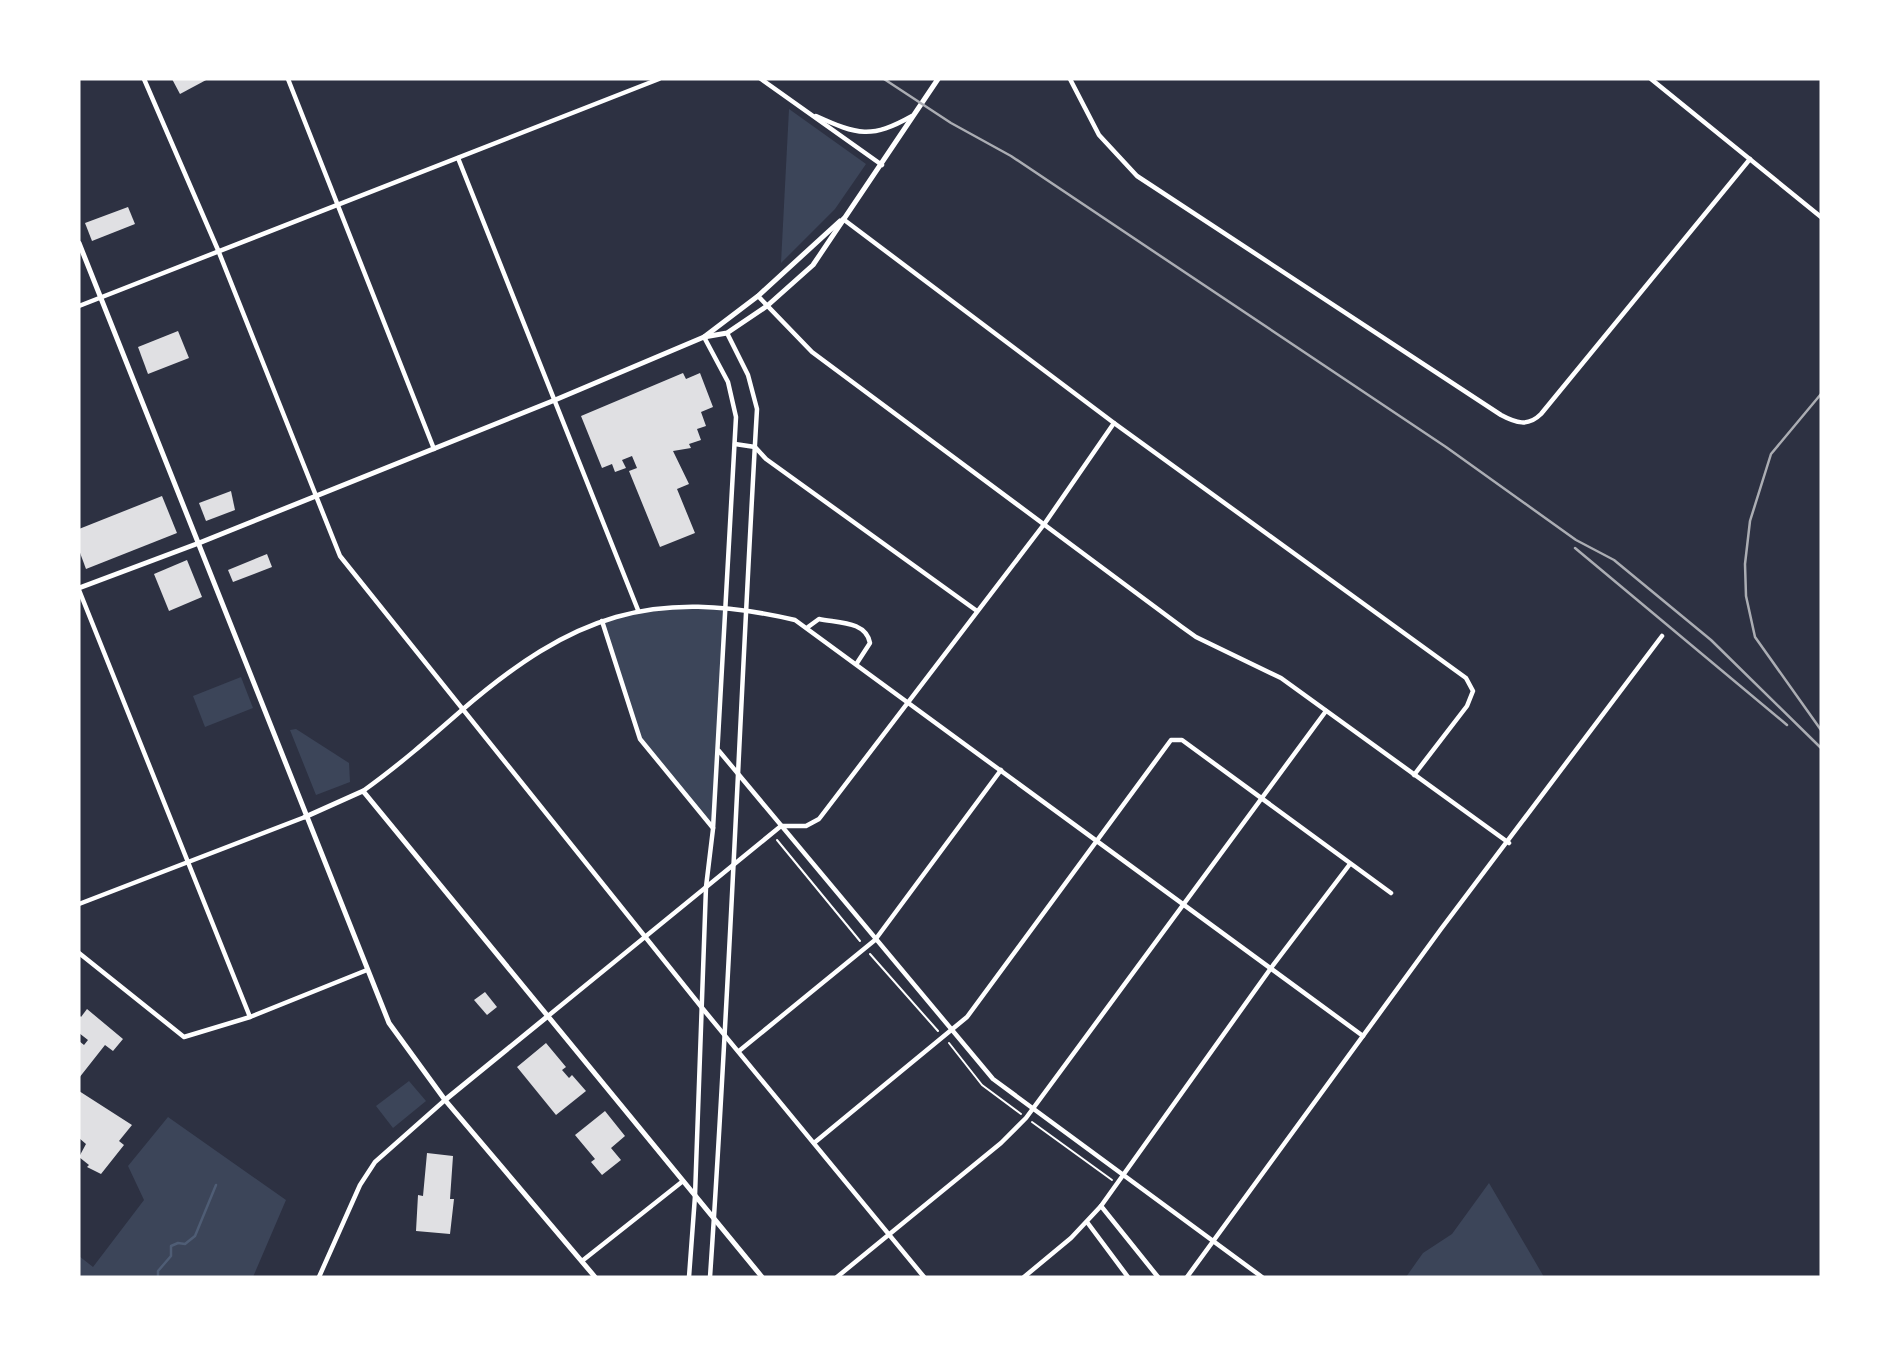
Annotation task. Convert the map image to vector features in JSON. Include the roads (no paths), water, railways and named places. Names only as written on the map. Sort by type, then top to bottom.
[{"type":"main road","points":[[79,589],[434,449],[704,337],[727,333],[767,306],[813,265],[938,79]]},
{"type":"main road","points":[[704,337],[758,296],[843,219]]},
{"type":"main road","points":[[79,243],[367,970],[397,1036],[445,1100],[595,1277]]},
{"type":"main road","points":[[306,817],[363,791],[762,1277]]},
{"type":"main road","points":[[445,1100],[548,1016]]},
{"type":"street","points":[[144,79],[218,250],[346,565],[703,1009],[924,1277]]},
{"type":"street","points":[[288,79],[434,449]]},
{"type":"street","points":[[79,306],[338,202],[659,79]]},
{"type":"street","points":[[761,79],[882,165]]},
{"type":"street","points":[[1070,79],[1099,135],[1138,176],[1501,415],[1521,423],[1529,423],[1541,414],[1750,159]]},
{"type":"street","points":[[1651,79],[1821,217]]},
{"type":"street","points":[[811,114],[843,128],[870,134],[887,130],[913,116]]},
{"type":"street","points":[[458,158],[638,610]]},
{"type":"street","points":[[843,219],[1114,423],[1466,677],[1472,691],[1467,706],[1414,775]]},
{"type":"street","points":[[758,296],[812,352],[1196,637],[1281,678],[1509,843]]},
{"type":"street","points":[[709,1277],[736,862],[736,771],[757,409],[753,389],[727,333]]},
{"type":"street","points":[[689,1277],[695,1196],[706,887],[713,829],[735,444],[734,401],[704,337]]},
{"type":"street","points":[[548,1016],[781,826],[806,827],[819,819],[1045,523],[1114,423]]},
{"type":"street","points":[[735,444],[755,447],[766,459],[977,611]]},
{"type":"street","points":[[79,589],[250,1017]]},
{"type":"street","points":[[363,791],[393,770],[463,709],[533,654],[602,621],[638,610],[687,605],[747,610],[796,620],[1363,1036]]},
{"type":"street","points":[[808,627],[819,619],[862,627],[868,633],[870,643],[857,663]]},
{"type":"street","points":[[602,621],[640,739],[713,829]]},
{"type":"street","points":[[1188,1277],[1441,929],[1509,843],[1662,636]]},
{"type":"street","points":[[837,1277],[1001,1143],[1026,1118],[1326,711]]},
{"type":"street","points":[[814,1143],[967,1017],[1171,740],[1182,740],[1391,892]]},
{"type":"street","points":[[718,749],[986,1072],[1262,1277]]},
{"type":"street","points":[[739,1051],[875,940],[1001,770]]},
{"type":"street","points":[[79,904],[306,817]]},
{"type":"street","points":[[1024,1277],[1087,1222],[1101,1206],[1122,1172],[1350,864]]},
{"type":"street","points":[[79,953],[184,1037],[250,1017],[367,970]]},
{"type":"street","points":[[319,1277],[360,1185],[375,1162],[445,1100]]},
{"type":"street","points":[[582,1261],[683,1181]]},
{"type":"street","points":[[1101,1206],[1158,1277]]},
{"type":"street","points":[[1087,1222],[1128,1277]]},
{"type":"waterway","points":[[158,1277],[158,1271],[171,1256],[171,1246],[185,1244],[195,1236],[216,1185]]},
{"type":"railway","points":[[884,79],[951,123],[1011,156],[1446,447],[1576,540],[1614,560],[1711,640],[1821,748]]},
{"type":"railway","points":[[1821,394],[1771,454],[1750,521],[1745,564],[1746,596],[1755,637],[1821,730]]},
{"type":"railway","points":[[1575,548],[1787,725]]}]
